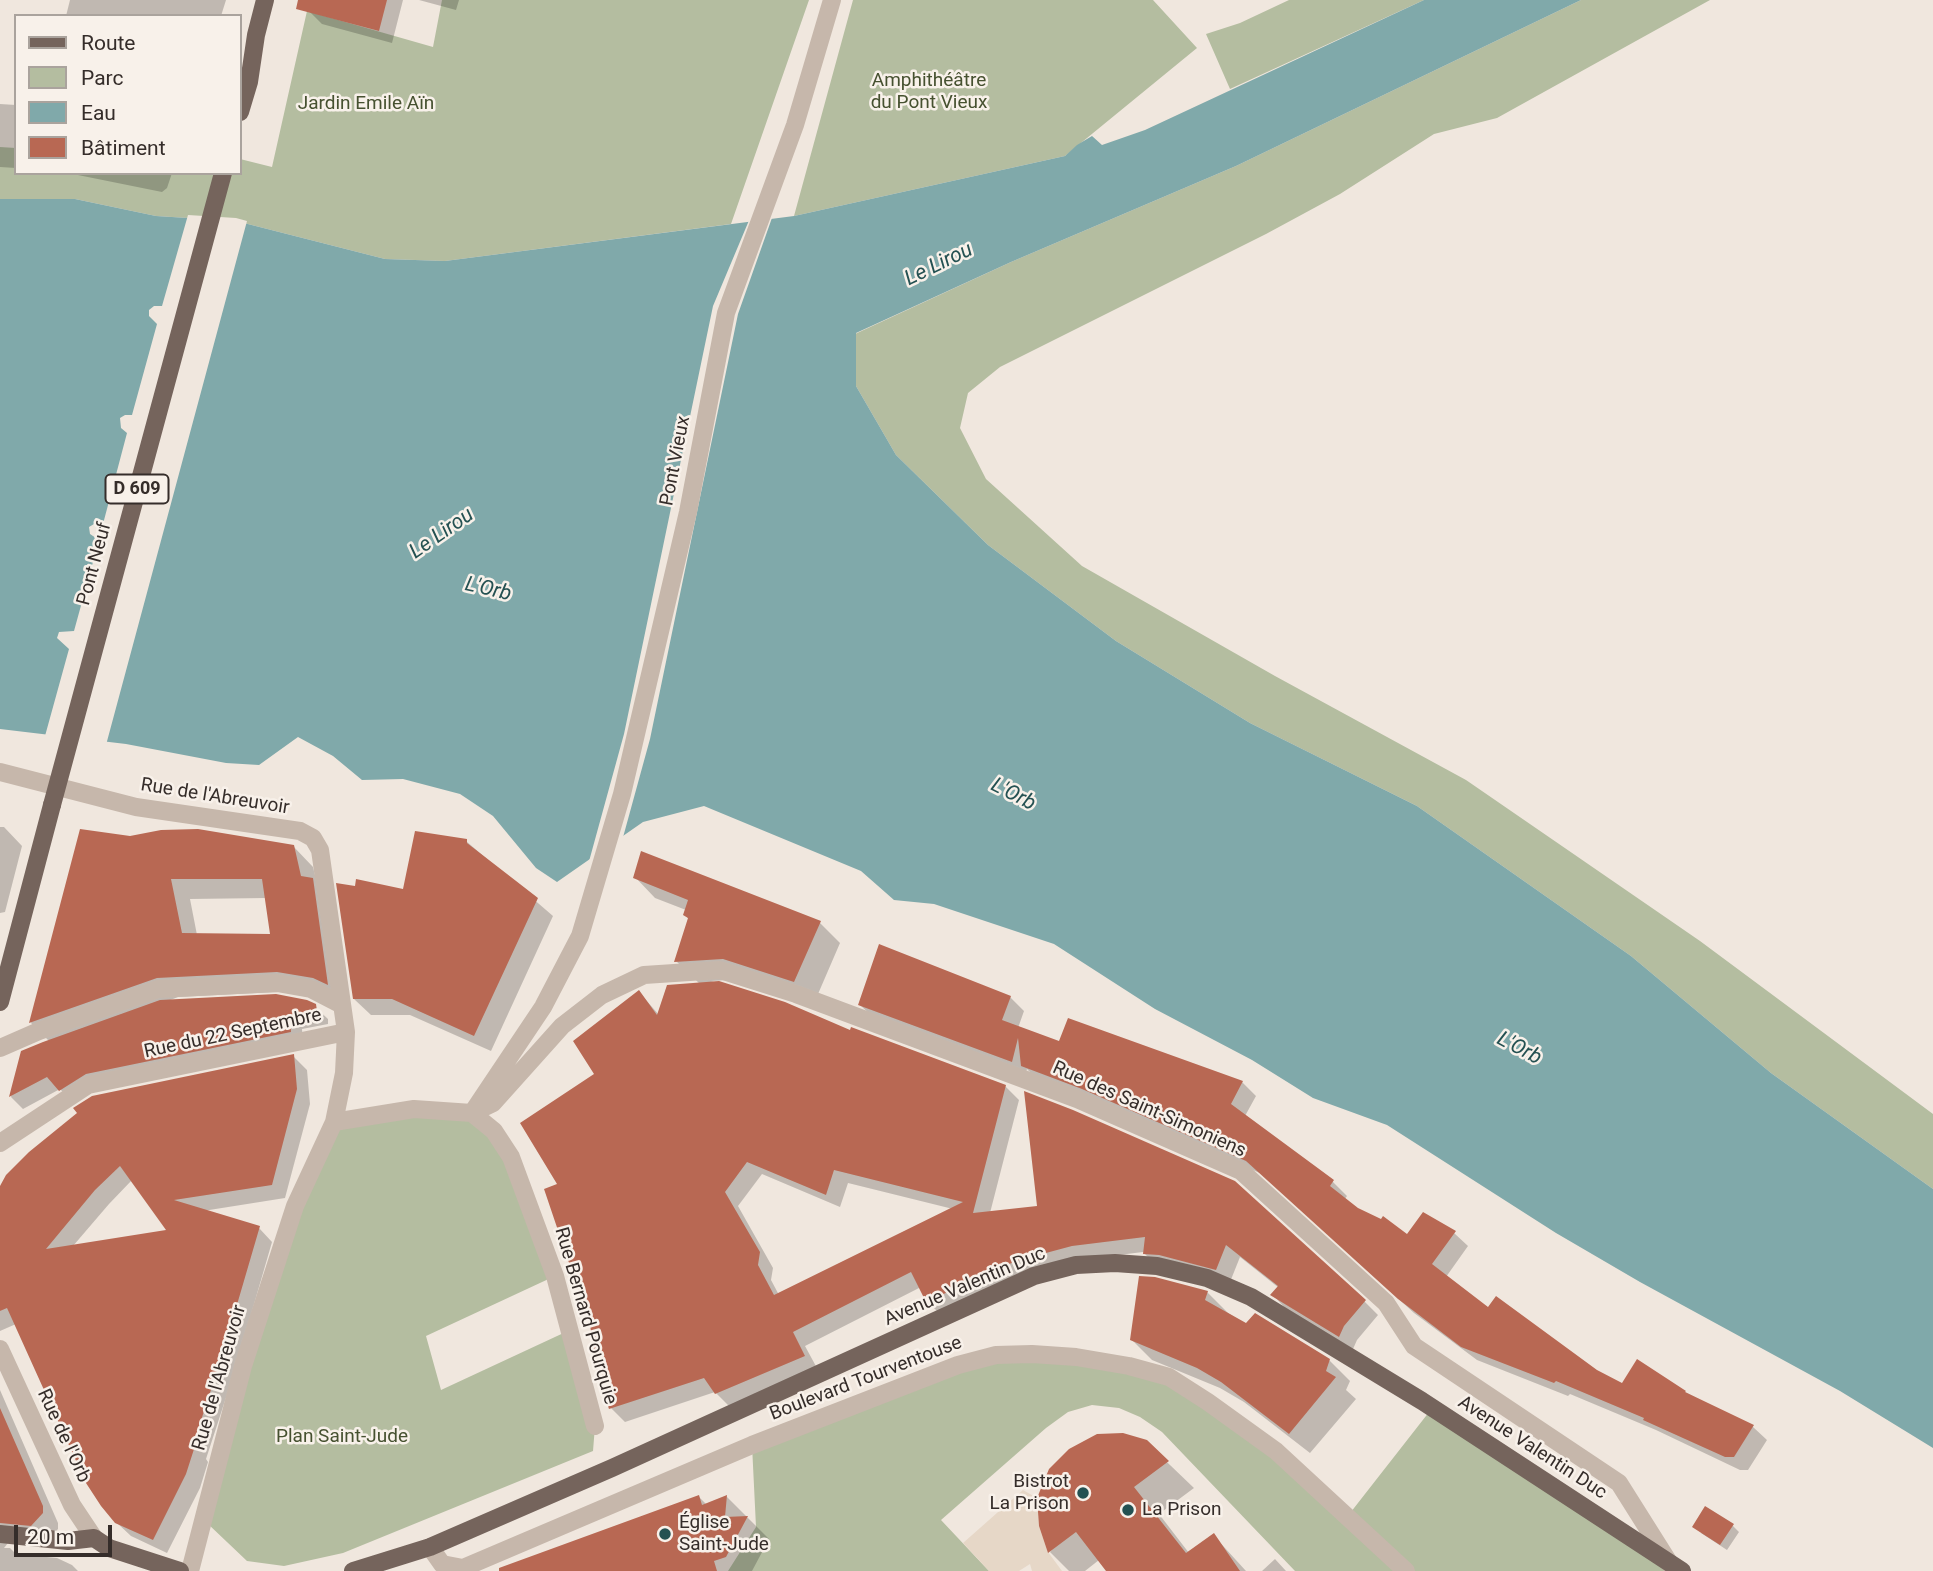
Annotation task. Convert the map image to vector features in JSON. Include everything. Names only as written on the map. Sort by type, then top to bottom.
[{"type":"main road","points":[[242,105],[265,0]]},
{"type":"main road","name":"Pont Neuf","points":[[0,1002],[222,175]]},
{"type":"main road","name":"Avenue Valentin Duc","points":[[352,1571],[430,1547],[716,1422],[1034,1276],[1076,1265],[1115,1264],[1157,1266],[1207,1278],[1251,1297],[1422,1401],[1676,1568]]},
{"type":"main road","points":[[0,1534],[68,1541],[94,1538],[109,1548],[180,1571]]},
{"type":"street","name":"Pont Vieux","points":[[472,1113],[543,1007],[580,936],[622,794],[688,512],[726,313],[796,125],[832,0]]},
{"type":"street","name":"Rue de l'Abreuvoir","points":[[0,772],[136,807],[300,831],[313,838],[320,850],[346,1032]]},
{"type":"street","name":"Rue des Saint-Simoniens","points":[[472,1113],[493,1103],[562,1026],[602,995],[643,975],[720,970],[796,994],[1077,1099],[1241,1171],[1386,1303],[1414,1346],[1619,1483],[1676,1568]]},
{"type":"street","points":[[0,1048],[39,1031],[158,989],[277,983],[311,989],[340,1004]]},
{"type":"street","name":"Rue du 22 Septembre","points":[[0,1143],[88,1085],[346,1032],[344,1073],[334,1122]]},
{"type":"street","points":[[334,1122],[414,1109],[472,1113]]},
{"type":"street","name":"Rue Bernard Pourquie","points":[[472,1113],[494,1130],[511,1157],[555,1276],[595,1426]]},
{"type":"street","name":"Rue de l'Abreuvoir","points":[[190,1571],[243,1366],[279,1250],[302,1187],[334,1122]]},
{"type":"street","name":"Rue de l'Orb","points":[[0,1349],[72,1504],[94,1538]]},
{"type":"street","name":"Boulevard Tourventouse","points":[[430,1547],[443,1564],[463,1568],[752,1446],[958,1364],[996,1355],[1032,1354],[1076,1357],[1129,1366],[1169,1377],[1276,1451],[1406,1571]]},
{"type":"green space","name":"Jardin Emile Aïn","points":[[442,0],[809,0],[731,224],[445,261],[385,259],[236,221],[156,216],[75,199],[0,199],[0,147],[14,148],[14,175],[242,175],[242,160],[272,167],[307,11],[433,47]]},
{"type":"green space","name":"Amphithéâtre du Pont Vieux","points":[[853,0],[1153,0],[1197,48],[1065,156],[794,216]]},
{"type":"green space","points":[[1289,0],[1424,0],[1230,89],[1206,34],[1240,23]]},
{"type":"green space","points":[[1581,0],[1710,0],[1497,118],[1434,134],[1340,194],[1266,234],[1000,367],[968,393],[960,428],[986,479],[1082,566],[1275,676],[1466,780],[1700,941],[1933,1114],[1933,1189],[1771,1073],[1631,956],[1417,806],[1250,723],[1116,641],[988,545],[896,455],[856,386],[855,334],[1011,262],[1236,166]]},
{"type":"green space","name":"Plan Saint-Jude","points":[[472,1113],[494,1131],[555,1276],[426,1336],[441,1390],[570,1330],[595,1426],[593,1451],[343,1553],[284,1566],[247,1561],[207,1523],[279,1250],[334,1122]]},
{"type":"green space","points":[[996,1355],[1169,1377],[1347,1517],[1433,1407],[1682,1571],[1295,1571],[1162,1432],[1140,1417],[1119,1408],[1092,1405],[1068,1412],[1046,1428],[941,1520],[989,1571],[728,1571],[756,1527],[752,1445]]},
{"type":"shaded area","points":[[1023,1490],[1037,1498],[1039,1526],[1048,1552],[1062,1571],[1032,1571],[1030,1564],[1019,1571],[989,1571],[963,1543]]},
{"type":"water","points":[[1424,0],[1581,0],[1236,166],[1011,262],[856,333],[856,386],[896,455],[988,545],[1116,641],[1250,723],[1417,806],[1631,956],[1771,1073],[1933,1189],[1933,1448],[1840,1391],[1556,1233],[1387,1125],[1313,1098],[1252,1060],[1155,1009],[1054,944],[934,904],[894,900],[861,871],[704,806],[643,822],[557,882],[536,868],[493,816],[460,794],[403,779],[362,780],[333,756],[298,737],[259,765],[226,763],[126,744],[0,729],[0,199],[75,199],[156,216],[236,221],[385,259],[445,261],[794,216],[1065,156],[1092,136],[1102,145],[1145,130]]},
{"type":"pier","points":[[188,215],[247,221],[106,745],[45,736],[69,649],[57,638],[59,632],[74,631],[99,540],[90,534],[89,527],[103,524],[127,433],[121,428],[120,418],[132,415],[157,324],[149,316],[149,310],[154,306],[162,306]]},
{"type":"pier","points":[[773,215],[738,314],[650,739],[622,841],[588,865],[624,734],[713,306],[750,218]]},
{"type":"building","points":[[298,0],[387,0],[379,31],[296,9]]},
{"type":"building","points":[[80,829],[130,836],[161,830],[198,829],[294,845],[301,876],[313,878],[328,985],[313,978],[277,972],[157,978],[29,1023]],"holes":[[[171,879],[262,879],[270,934],[182,933]]]},
{"type":"building","points":[[415,831],[467,839],[467,843],[538,898],[474,1036],[392,999],[353,999],[336,883],[355,886],[356,879],[403,889]]},
{"type":"building","points":[[641,851],[821,921],[794,982],[723,959],[674,962],[688,918],[683,915],[688,900],[633,878]]},
{"type":"building","points":[[879,944],[1011,996],[1002,1020],[1059,1041],[1068,1018],[1243,1081],[1231,1104],[1334,1180],[1330,1186],[1358,1208],[1381,1219],[1383,1216],[1407,1234],[1423,1212],[1456,1231],[1432,1264],[1488,1307],[1496,1296],[1597,1370],[1622,1383],[1637,1359],[1685,1392],[1754,1425],[1734,1457],[1725,1457],[1643,1420],[1644,1418],[1556,1381],[1554,1383],[1461,1347],[1398,1299],[1246,1161],[1082,1089],[1021,1066],[1018,1038],[1012,1062],[858,1005]]},
{"type":"building","points":[[719,981],[785,1002],[850,1030],[851,1027],[1006,1085],[973,1213],[1037,1206],[1024,1091],[1235,1181],[1366,1300],[1344,1326],[1339,1337],[1270,1295],[1278,1286],[1226,1245],[1216,1270],[1159,1255],[1143,1254],[1145,1237],[1072,1246],[1016,1261],[926,1302],[911,1272],[793,1332],[805,1356],[715,1394],[704,1378],[609,1409],[598,1378],[590,1325],[544,1189],[557,1184],[520,1123],[594,1074],[573,1041],[639,990],[657,1015],[667,985]],"holes":[[[747,1162],[826,1195],[834,1170],[963,1202],[774,1295],[758,1265],[760,1252],[725,1192]]]},
{"type":"building","points":[[276,994],[307,1000],[316,1004],[317,1011],[290,1016],[291,1032],[86,1074],[59,1091],[47,1077],[9,1097],[21,1051],[43,1042],[160,1000]]},
{"type":"building","points":[[294,1054],[297,1089],[272,1185],[174,1200],[260,1226],[186,1474],[153,1540],[115,1523],[101,1506],[86,1483],[7,1308],[0,1311],[0,1186],[6,1175],[29,1152],[77,1113],[73,1108],[92,1096]],"holes":[[[120,1166],[166,1230],[46,1249],[95,1190]]]},
{"type":"building","points":[[1139,1276],[1155,1277],[1208,1291],[1205,1300],[1246,1323],[1255,1313],[1330,1359],[1326,1371],[1336,1377],[1289,1434],[1221,1382],[1197,1368],[1130,1340]]},
{"type":"building","points":[[0,1408],[43,1506],[43,1513],[31,1526],[0,1523]]},
{"type":"building","points":[[1123,1433],[1147,1440],[1169,1461],[1134,1487],[1186,1553],[1214,1533],[1240,1571],[1106,1571],[1076,1532],[1048,1553],[1039,1526],[1037,1498],[1049,1469],[1069,1449],[1097,1434]]},
{"type":"building","name":"Église Saint-Jude","points":[[699,1495],[702,1505],[727,1495],[725,1517],[748,1516],[726,1557],[714,1561],[717,1571],[499,1571],[499,1568]]},
{"type":"building","points":[[1705,1506],[1734,1524],[1720,1545],[1692,1527]]},
{"type":"place","name":"Bistrot La Prison","points":[[1083,1493]]},
{"type":"place","name":"La Prison","points":[[1128,1510]]},
{"type":"place","name":"Église Saint-Jude","points":[[665,1534]]},
{"type":"water label","name":"Le Lirou","points":[[939,265]]},
{"type":"water label","name":"Le Lirou","points":[[442,534]]},
{"type":"water label","name":"L'Orb","points":[[488,590]]},
{"type":"water label","name":"L'Orb","points":[[1013,795]]},
{"type":"water label","name":"L'Orb","points":[[1519,1049]]}]
